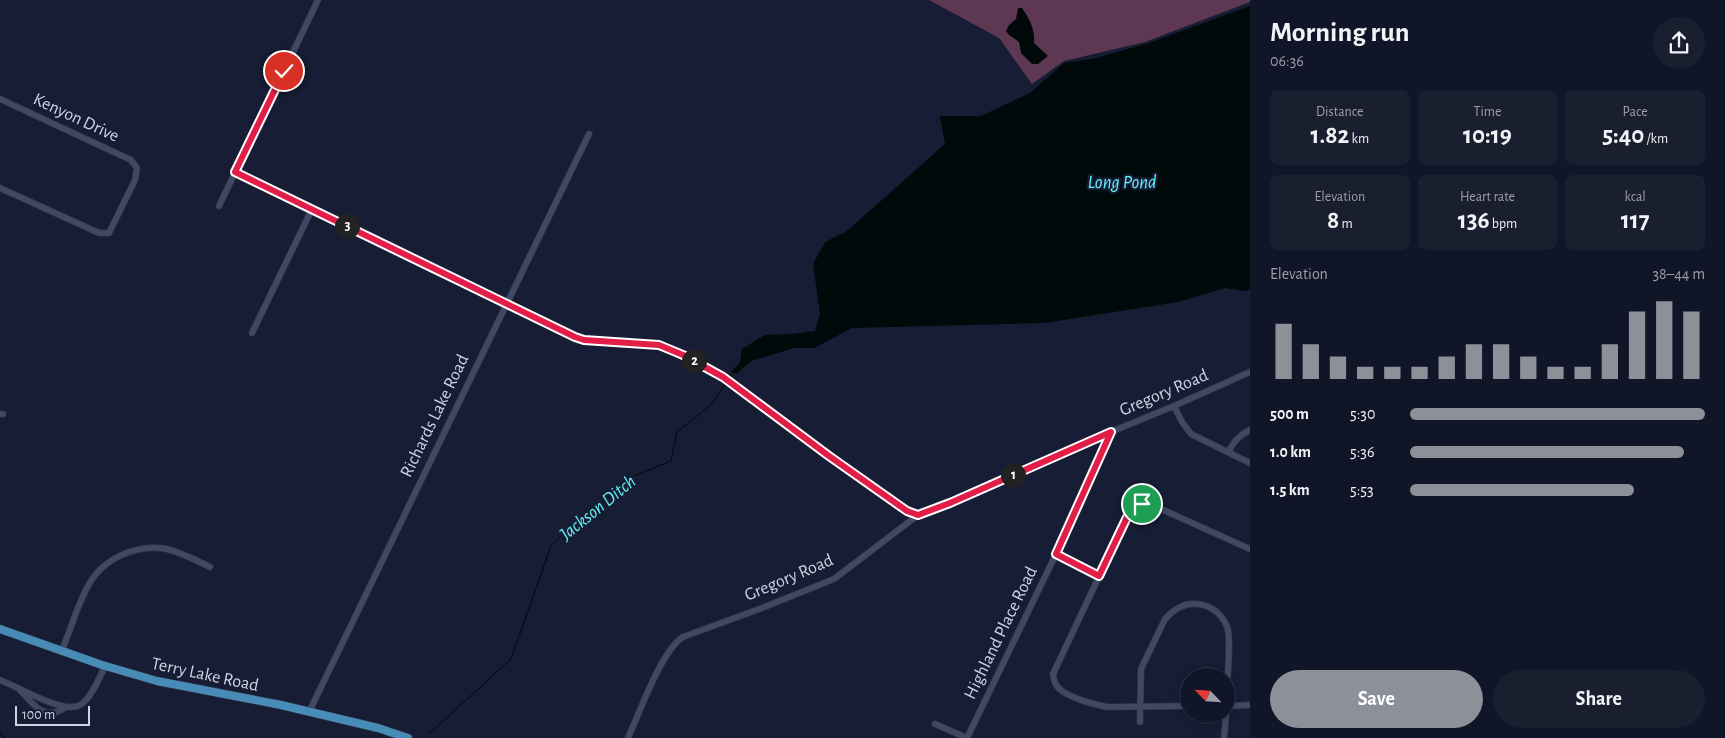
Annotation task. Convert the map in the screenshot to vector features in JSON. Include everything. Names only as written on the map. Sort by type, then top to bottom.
[{"type":"main road","name":"Terry Lake Road","points":[[0,629],[106,666],[157,681],[281,705],[378,728],[408,738]]},
{"type":"street","points":[[218,206],[318,0]]},
{"type":"street","name":"Kenyon Drive","points":[[0,99],[131,160],[137,168],[135,180],[109,233],[99,233],[0,188]]},
{"type":"street","name":"Richards Lake Road","points":[[309,712],[589,134]]},
{"type":"street","points":[[235,172],[575,337],[584,340],[659,345],[683,355],[723,377],[907,511],[918,515]]},
{"type":"street","points":[[252,333],[312,209]]},
{"type":"street","name":"Gregory Road","points":[[628,738],[664,660],[676,641],[834,579],[918,515],[950,503],[1250,372]]},
{"type":"street","points":[[1174,406],[1191,434],[1250,463]]},
{"type":"street","points":[[1228,452],[1236,439],[1242,433],[1250,430]]},
{"type":"street","name":"Highland Place Road","points":[[967,738],[1056,554],[1111,432]]},
{"type":"street","points":[[1180,706],[1140,707],[1095,704],[1063,691],[1058,687],[1053,674],[1130,511],[1139,505],[1150,504],[1250,549]]},
{"type":"street","points":[[62,650],[88,586],[105,565],[117,557],[145,549],[166,549],[210,567]]},
{"type":"street","points":[[1056,554],[1099,576]]},
{"type":"street","points":[[1140,722],[1141,669],[1165,619],[1171,612],[1183,605],[1192,603],[1210,607],[1220,615],[1228,630],[1227,668]]},
{"type":"street","points":[[0,680],[19,690],[66,707],[74,708],[81,705],[88,697],[106,666]]},
{"type":"street","points":[[19,690],[37,709],[47,713],[58,712],[66,707]]},
{"type":"street","points":[[1235,706],[1250,705]]},
{"type":"street","points":[[1224,738],[1225,723]]},
{"type":"street","points":[[935,724],[967,738]]},
{"type":"shaded area","points":[[929,0],[1250,0],[1250,2],[1145,42],[1064,61],[1032,84],[999,38]]},
{"type":"water","name":"Long Pond","points":[[1250,6],[1250,289],[1245,291],[1225,288],[1178,302],[1044,323],[852,328],[814,348],[794,348],[751,361],[736,374],[731,372],[740,362],[742,349],[765,335],[815,331],[820,314],[813,264],[825,242],[847,231],[945,144],[940,116],[981,116],[1030,93],[1064,63],[1096,58],[1149,43]]},
{"type":"water","points":[[1018,8],[1022,8],[1030,21],[1034,33],[1034,43],[1048,56],[1038,64],[1032,64],[1021,53],[1019,42],[1006,31],[1009,25],[1016,19]]},
{"type":"waterway","name":"Jackson Ditch","points":[[729,378],[733,373]]},
{"type":"waterway","name":"Jackson Ditch","points":[[430,733],[511,659],[551,546],[568,529],[631,477],[671,461],[677,432],[711,405],[727,382]]},
{"type":"waterway","name":"Jackson Ditch","points":[[0,733],[4,738]]},
{"type":"route","points":[[284,71],[235,172],[575,337],[584,340],[659,345],[683,355],[723,377],[907,511],[918,515],[950,503],[1111,432],[1056,554],[1099,576],[1130,511],[1142,504]]}]
